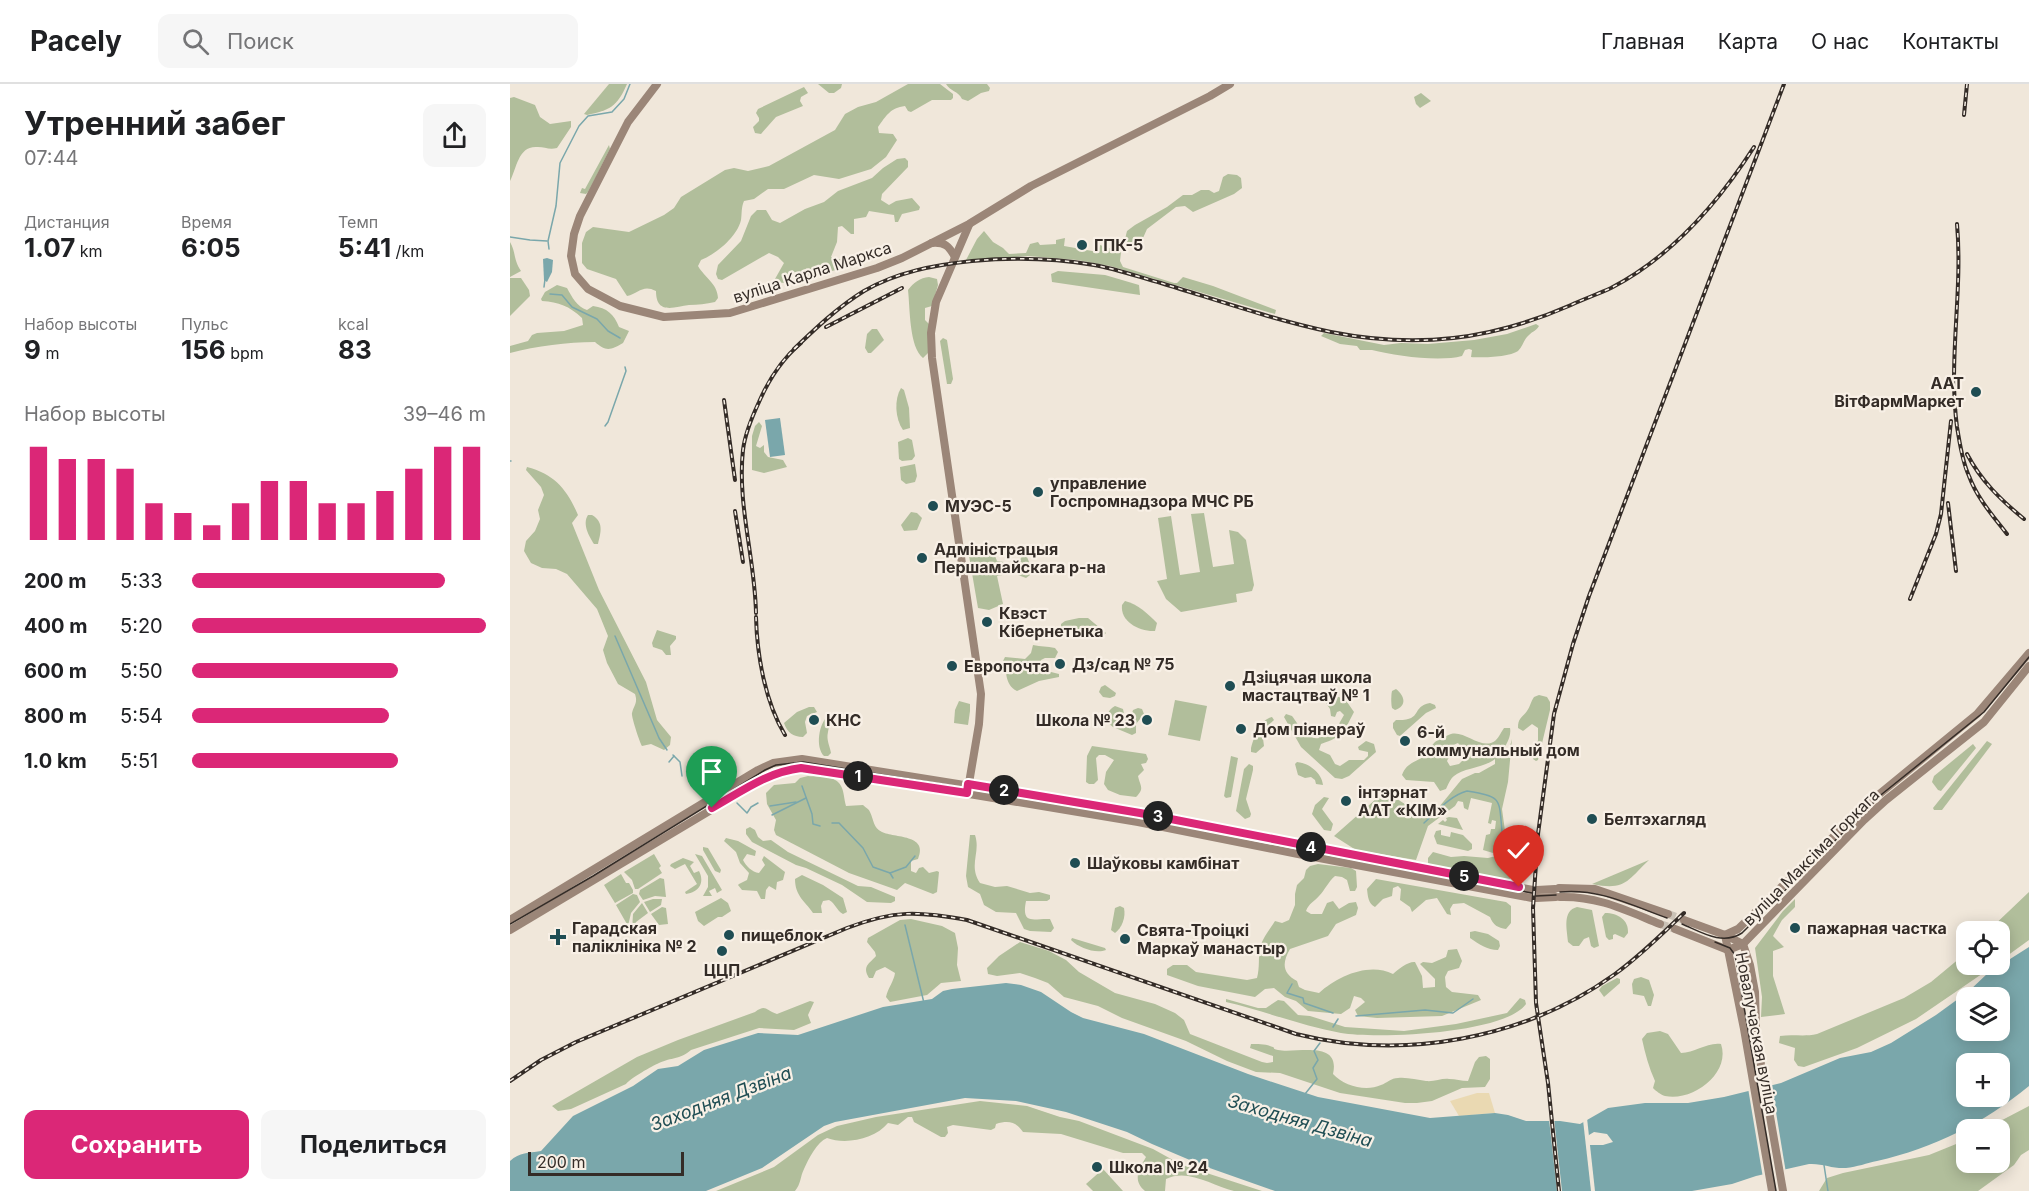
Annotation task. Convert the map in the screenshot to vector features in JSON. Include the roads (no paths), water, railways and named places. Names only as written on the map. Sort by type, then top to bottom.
[{"type":"main road","name":"вуліца Карла Маркса","points":[[657,84],[628,122],[580,216],[571,247],[572,266],[580,281],[588,289],[620,306],[664,317],[719,315],[763,304],[902,258],[969,224],[1031,186],[1230,84]]},
{"type":"main road","points":[[967,793],[980,724],[981,694],[931,345],[936,303],[969,224]]},
{"type":"main road","points":[[930,243],[941,242],[947,245],[955,257]]},
{"type":"main road","name":"вуліца Максіма Горкага","points":[[1684,920],[1725,934],[1738,929],[1885,788],[1970,721],[2029,653]]},
{"type":"main road","name":"вуліца Максіма Горкага","points":[[1728,950],[1743,944],[1886,800],[1984,722],[2029,666]]},
{"type":"main road","points":[[510,920],[772,763],[802,759],[1140,813],[1534,894]]},
{"type":"main road","points":[[510,930],[768,776],[784,770],[801,768],[1138,822],[1298,854],[1534,894],[1595,889],[1668,914]]},
{"type":"main road","points":[[1558,892],[1592,898],[1660,924]]},
{"type":"main road","points":[[1674,929],[1728,950]]},
{"type":"main road","name":"Новалучаская вуліца","points":[[1725,934],[1743,944],[1750,965],[1755,992],[1756,1027],[1761,1065],[1783,1191]]},
{"type":"main road","name":"Новалучаская вуліца","points":[[1725,934],[1751,1066],[1772,1191]]},
{"type":"water","points":[[543,259],[553,260],[552,272],[547,282],[544,280]]},
{"type":"water","points":[[780,418],[785,455],[770,457],[765,420]]},
{"type":"water","name":"Заходняя Дзвіна","points":[[2029,947],[2029,1086],[2012,1099],[2010,1100],[2010,1053],[1956,1053],[1956,1107],[2001,1107],[1983,1119],[1956,1119],[1956,1132],[1898,1156],[1858,1166],[1837,1168],[1809,1164],[1732,1184],[1692,1191],[1275,1191],[1204,1166],[1127,1132],[1066,1112],[1016,1101],[965,1098],[835,1122],[824,1126],[762,1168],[706,1191],[510,1191],[510,1161],[521,1154],[541,1151],[573,1116],[633,1086],[658,1069],[678,1066],[704,1050],[758,1033],[798,1035],[883,1007],[932,999],[943,991],[952,989],[1006,983],[1021,985],[1041,992],[1083,1018],[1144,1034],[1248,1074],[1318,1097],[1430,1118],[1495,1113],[1526,1121],[1560,1121],[1580,1124],[1608,1108],[1645,1103],[1688,1103],[1781,1083],[1840,1058],[1871,1052],[1891,1043],[1956,1000],[1956,1041],[2010,1041],[2010,987],[1973,987],[1986,975],[2010,975],[2010,959]],"holes":[[[1594,1132],[1607,1134],[1613,1142],[1589,1145],[1589,1135]]]},
{"type":"waterway","points":[[549,249],[548,241],[556,206],[560,163],[579,126],[588,116],[612,112],[624,99],[630,84]]},
{"type":"waterway","points":[[510,237],[547,241]]},
{"type":"waterway","points":[[544,287],[545,279]]},
{"type":"waterway","points":[[550,294],[562,295],[572,307],[597,319],[608,331],[620,338]]},
{"type":"waterway","points":[[605,426],[626,371],[625,367]]},
{"type":"waterway","points":[[615,636],[659,738],[667,750]]},
{"type":"waterway","points":[[673,755],[680,762],[682,776]]},
{"type":"waterway","points":[[669,762],[674,756]]},
{"type":"waterway","points":[[802,786],[812,814],[813,824],[820,826]]},
{"type":"waterway","points":[[1424,823],[1450,800],[1467,791],[1493,797],[1499,805],[1502,832]]},
{"type":"waterway","points":[[772,815],[806,798]]},
{"type":"waterway","points":[[770,806],[796,802]]},
{"type":"waterway","points":[[737,803],[747,813],[758,803]]},
{"type":"waterway","points":[[832,823],[839,823],[863,848],[873,867],[890,873],[893,878]]},
{"type":"waterway","points":[[1512,838],[1523,845],[1521,862]]},
{"type":"waterway","points":[[890,873],[906,867],[915,856]]},
{"type":"waterway","points":[[905,925],[924,1003]]},
{"type":"waterway","points":[[1292,984],[1287,993],[1303,998],[1304,1003],[1333,1013]]},
{"type":"waterway","points":[[1356,1016],[1425,1010],[1453,1013],[1473,999]]},
{"type":"waterway","points":[[1333,1027],[1338,1019]]},
{"type":"waterway","points":[[1305,1094],[1317,1079],[1313,1068],[1318,1060],[1314,1051],[1320,1043]]},
{"type":"waterway","points":[[1824,1165],[1828,1191]]},
{"type":"tunnel","points":[[1668,914],[1684,920]]},
{"type":"tunnel","points":[[1660,924],[1675,929]]},
{"type":"tram line","points":[[1682,924],[1719,938],[1734,937],[1742,933],[1882,794],[1984,712],[2029,657]]},
{"type":"tram line","points":[[510,924],[593,876],[765,770],[776,765],[803,762],[1140,816],[1532,893]]},
{"type":"tram line","points":[[1560,892],[1574,891],[1601,895],[1667,918]]},
{"type":"tram line","points":[[1536,896],[1556,895]]},
{"type":"tram line","points":[[1715,942],[1730,948],[1735,955],[1776,1191]]},
{"type":"railway","points":[[1559,1191],[1548,1083],[1536,1003],[1533,908],[1538,834],[1554,714],[1589,596],[1784,84]]},
{"type":"railway","points":[[1964,115],[1967,84]]},
{"type":"railway","points":[[794,349],[836,311],[877,284],[930,267],[1003,259],[1048,260],[1103,267],[1288,322],[1363,337],[1424,340],[1483,333],[1541,317],[1611,288],[1654,261],[1692,227],[1709,208],[1754,147]]},
{"type":"railway","points":[[1957,224],[1958,275],[1954,376],[1957,427],[1963,458],[1972,484],[2007,534]]},
{"type":"railway","points":[[826,327],[902,288]]},
{"type":"railway","points":[[756,613],[742,491],[743,450],[751,419],[767,385],[782,363],[801,343]]},
{"type":"railway","points":[[724,400],[735,480]]},
{"type":"railway","points":[[1910,599],[1936,534],[1941,514],[1951,421]]},
{"type":"railway","points":[[1967,454],[1992,490],[2024,519]]},
{"type":"railway","points":[[1948,503],[1956,571]]},
{"type":"railway","points":[[735,511],[743,562]]},
{"type":"railway","points":[[756,617],[763,678],[772,708],[785,735]]},
{"type":"railway","points":[[510,1081],[541,1060],[576,1042],[847,928],[893,915],[920,914],[967,920],[1296,1034],[1337,1042],[1379,1045],[1421,1044],[1462,1038],[1503,1029],[1542,1015],[1580,996],[1615,974],[1684,913]]},
{"type":"place","name":"ГПК-5","points":[[1082,245]]},
{"type":"place","name":"ААТ ВітФармМаркет","points":[[1976,392]]},
{"type":"place","name":"управление Госпромнадзора МЧС РБ","points":[[1038,492]]},
{"type":"place","name":"МУЭС-5","points":[[933,506]]},
{"type":"place","name":"Адміністрацыя Першамайскага р-на","points":[[922,558]]},
{"type":"place","name":"Квэст Кібернетыка","points":[[987,622]]},
{"type":"place","name":"Дз/сад № 75","points":[[1060,664]]},
{"type":"place","name":"Европочта","points":[[952,666]]},
{"type":"place","name":"Дзіцячая школа мастацтваў № 1","points":[[1230,686]]},
{"type":"place","name":"КНС","points":[[814,720]]},
{"type":"place","name":"Школа № 23","points":[[1147,720]]},
{"type":"place","name":"Дом піянераў","points":[[1241,729]]},
{"type":"place","name":"6-й коммунальный дом","points":[[1405,741]]},
{"type":"place","name":"інтэрнат ААТ «КІМ»","points":[[1346,801]]},
{"type":"place","name":"Белтэхагляд","points":[[1592,819]]},
{"type":"place","name":"Шаўковы камбінат","points":[[1075,863]]},
{"type":"place","name":"пажарная частка","points":[[1795,928]]},
{"type":"place","name":"пищеблок","points":[[729,935]]},
{"type":"place","name":"Гарадская паліклініка № 2","points":[[558,937]]},
{"type":"place","name":"Свята-Троіцкі Маркаў манастыр","points":[[1125,939]]},
{"type":"place","name":"ЦЦП","points":[[722,951]]},
{"type":"place","name":"Школа № 24","points":[[1097,1167]]}]
